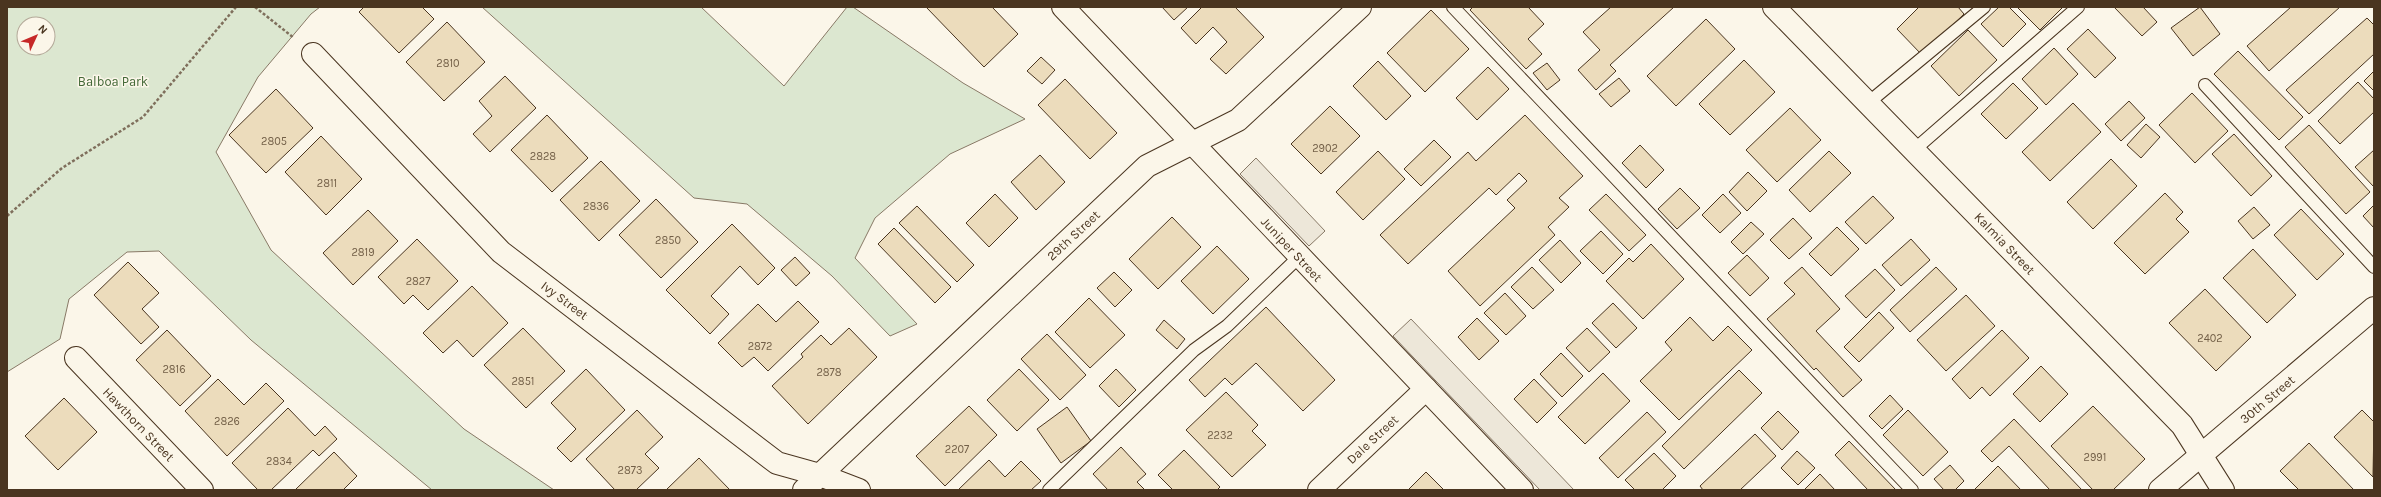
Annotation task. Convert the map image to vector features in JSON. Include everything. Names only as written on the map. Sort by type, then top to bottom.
[{"type":"street","name":"Juniper Street","points":[[1063,7],[1522,490]]},
{"type":"street","name":"29th Street","points":[[804,490],[1147,166],[1238,120],[1360,7]]},
{"type":"street","name":"Kalmia Street","points":[[1774,7],[2182,425],[2223,490]]},
{"type":"street","name":"Ivy Street","points":[[313,54],[501,252],[777,463],[820,475],[859,490]]},
{"type":"street","name":"30th Street","points":[[2160,490],[2374,308]]},
{"type":"street","name":"Hawthorn Street","points":[[76,358],[202,490]]},
{"type":"street","name":"Dale Street","points":[[1319,490],[1426,389]]},
{"type":"lane","points":[[1453,7],[1912,490]]},
{"type":"lane","points":[[1868,103],[1984,7]]},
{"type":"lane","points":[[1914,150],[2078,7]]},
{"type":"lane","points":[[2205,85],[2374,266]]},
{"type":"lane","points":[[1049,490],[1194,350],[1227,326],[1300,256]]},
{"type":"path","points":[[7,216],[62,168],[143,117],[236,7]]},
{"type":"path","points":[[255,7],[313,54]]},
{"type":"green space","name":"Balboa Park","points":[[7,7],[320,7],[311,14],[258,77],[216,152],[271,250],[464,429],[554,490],[432,490],[251,340],[159,251],[127,252],[69,299],[60,339],[7,372]]},
{"type":"green space","points":[[482,7],[701,7],[784,86],[847,7],[853,7],[963,83],[1025,119],[950,154],[875,218],[855,258],[917,324],[890,336],[832,276],[747,204],[694,198]]},
{"type":"shaded area","points":[[1256,158],[1325,231],[1309,246],[1240,174]]},
{"type":"shaded area","points":[[1411,319],[1574,490],[1540,490],[1393,336]]},
{"type":"building","points":[[364,7],[422,7],[434,19],[399,53],[359,12]]},
{"type":"building","points":[[926,7],[992,7],[1018,34],[984,67]]},
{"type":"building","points":[[1162,7],[1188,7],[1174,20]]},
{"type":"building","points":[[1202,7],[1235,7],[1264,37],[1226,74],[1210,59],[1227,42],[1213,27],[1196,44],[1181,28]]},
{"type":"building","points":[[1473,7],[1528,7],[1544,24],[1528,39],[1542,54],[1526,69],[1470,10]]},
{"type":"building","points":[[1611,7],[1674,7],[1610,65],[1616,71],[1596,90],[1578,70],[1600,50],[1583,32]]},
{"type":"building","points":[[1919,7],[1958,7],[1964,14],[1922,55],[1897,29]]},
{"type":"building","points":[[1999,7],[2009,7],[2026,24],[2003,47],[1981,24]]},
{"type":"building","points":[[2017,7],[2063,7],[2040,30]]},
{"type":"building","points":[[2114,7],[2143,7],[2157,22],[2142,36]]},
{"type":"building","points":[[2200,7],[2220,34],[2193,56],[2171,28]]},
{"type":"building","points":[[2291,7],[2340,7],[2269,71],[2247,46]]},
{"type":"building","points":[[1431,10],[1469,49],[1425,92],[1387,53]]},
{"type":"building","points":[[2367,18],[2374,25],[2374,54],[2309,114],[2286,90]]},
{"type":"building","points":[[1706,19],[1735,49],[1676,106],[1647,76]]},
{"type":"building","points":[[447,22],[485,62],[444,101],[406,62]]},
{"type":"building","points":[[2088,29],[2116,58],[2095,78],[2067,49]]},
{"type":"building","points":[[1968,30],[1997,60],[1959,96],[1931,66]]},
{"type":"building","points":[[2054,48],[2078,74],[2046,105],[2022,79]]},
{"type":"building","points":[[2238,51],[2303,117],[2279,140],[2214,74]]},
{"type":"building","points":[[1041,57],[1055,70],[1042,84],[1027,71]]},
{"type":"building","points":[[1744,60],[1775,92],[1730,135],[1699,104]]},
{"type":"building","points":[[1378,61],[1411,96],[1386,120],[1353,86]]},
{"type":"building","points":[[1547,63],[1560,80],[1547,90],[1533,73]]},
{"type":"building","points":[[1488,67],[1509,89],[1477,120],[1456,98]]},
{"type":"building","points":[[2374,71],[2374,91],[2364,81]]},
{"type":"building","points":[[505,76],[536,108],[490,152],[473,134],[492,116],[479,101]]},
{"type":"building","points":[[1619,78],[1630,91],[1611,107],[1599,94]]},
{"type":"building","points":[[1065,79],[1117,133],[1090,159],[1038,105]]},
{"type":"building","points":[[2358,82],[2374,99],[2374,112],[2340,144],[2318,121]]},
{"type":"building","points":[[2013,83],[2038,108],[2006,139],[1981,114]]},
{"type":"building","points":[[276,89],[313,128],[266,173],[229,135]]},
{"type":"building","points":[[2192,93],[2228,131],[2195,163],[2159,125]]},
{"type":"building","points":[[2129,101],[2145,118],[2121,141],[2105,124]]},
{"type":"building","points":[[2073,103],[2101,132],[2050,181],[2022,152]]},
{"type":"building","points":[[1330,106],[1360,136],[1321,174],[1291,144]]},
{"type":"building","points":[[1790,108],[1821,140],[1777,182],[1746,150]]},
{"type":"building","points":[[547,115],[588,158],[552,192],[511,150]]},
{"type":"building","points":[[1525,115],[1583,176],[1559,198],[1569,207],[1548,227],[1555,235],[1480,306],[1448,271],[1515,208],[1507,200],[1527,181],[1519,173],[1496,195],[1489,188],[1408,264],[1380,235],[1468,152],[1476,161]]},
{"type":"building","points":[[2146,124],[2160,137],[2141,158],[2127,145]]},
{"type":"building","points":[[2309,125],[2370,192],[2346,214],[2285,147]]},
{"type":"building","points":[[2234,134],[2272,176],[2251,196],[2212,154]]},
{"type":"building","points":[[321,136],[362,179],[326,215],[285,172]]},
{"type":"building","points":[[1434,140],[1451,157],[1421,186],[1404,169]]},
{"type":"building","points":[[1640,145],[1664,170],[1646,188],[1622,163]]},
{"type":"building","points":[[2374,150],[2374,187],[2355,167]]},
{"type":"building","points":[[1378,151],[1405,179],[1363,220],[1336,192]]},
{"type":"building","points":[[1829,151],[1851,173],[1810,212],[1789,190]]},
{"type":"building","points":[[1040,155],[1065,182],[1036,210],[1011,182]]},
{"type":"building","points":[[2111,159],[2137,186],[2093,229],[2067,202]]},
{"type":"building","points":[[601,161],[640,201],[599,241],[560,200]]},
{"type":"building","points":[[1748,172],[1767,191],[1747,211],[1729,192]]},
{"type":"building","points":[[1680,188],[1700,208],[1677,229],[1658,209]]},
{"type":"building","points":[[2165,193],[2183,212],[2176,219],[2189,232],[2145,274],[2114,243]]},
{"type":"building","points":[[995,194],[1018,218],[989,247],[966,223]]},
{"type":"building","points":[[1606,194],[1646,235],[1629,251],[1589,210]]},
{"type":"building","points":[[1723,194],[1741,213],[1720,233],[1702,215]]},
{"type":"building","points":[[1873,196],[1894,218],[1866,244],[1845,222]]},
{"type":"building","points":[[656,199],[698,242],[661,278],[619,235]]},
{"type":"building","points":[[2374,205],[2374,228],[2363,216]]},
{"type":"building","points":[[917,206],[974,265],[957,282],[899,223]]},
{"type":"building","points":[[2254,207],[2270,225],[2253,239],[2238,221]]},
{"type":"building","points":[[2301,209],[2344,254],[2317,280],[2274,235]]},
{"type":"building","points":[[368,210],[398,241],[353,285],[323,253]]},
{"type":"building","points":[[1172,217],[1201,247],[1158,289],[1129,259]]},
{"type":"building","points":[[1793,218],[1812,238],[1789,259],[1770,240]]},
{"type":"building","points":[[1751,222],[1764,234],[1743,254],[1731,242]]},
{"type":"building","points":[[732,224],[775,268],[758,285],[740,266],[711,296],[729,314],[710,334],[666,290]]},
{"type":"building","points":[[1837,227],[1859,249],[1831,276],[1809,254]]},
{"type":"building","points":[[894,228],[951,287],[935,303],[878,244]]},
{"type":"building","points":[[1601,231],[1623,254],[1603,274],[1580,251]]},
{"type":"building","points":[[417,239],[458,281],[428,310],[413,295],[404,304],[378,277]]},
{"type":"building","points":[[1911,239],[1930,260],[1901,286],[1882,265]]},
{"type":"building","points":[[1560,240],[1581,263],[1561,283],[1539,260]]},
{"type":"building","points":[[1651,244],[1684,279],[1643,319],[1606,281],[1629,258],[1633,262]]},
{"type":"building","points":[[1217,246],[1249,279],[1213,314],[1181,281]]},
{"type":"building","points":[[2253,249],[2296,295],[2267,323],[2223,278]]},
{"type":"building","points":[[1747,255],[1769,278],[1750,296],[1728,273]]},
{"type":"building","points":[[795,257],[810,273],[796,286],[781,270]]},
{"type":"building","points":[[128,262],[159,293],[142,309],[159,327],[141,344],[94,295]]},
{"type":"building","points":[[1532,267],[1554,290],[1533,309],[1511,287]]},
{"type":"building","points":[[1802,267],[1840,309],[1816,331],[1862,380],[1843,397],[1816,368],[1814,370],[1767,319],[1795,294],[1784,283]]},
{"type":"building","points":[[1936,267],[1957,289],[1910,332],[1890,310]]},
{"type":"building","points":[[1875,269],[1895,290],[1866,318],[1845,296]]},
{"type":"building","points":[[1114,272],[1132,290],[1115,307],[1097,288]]},
{"type":"building","points":[[472,286],[508,323],[473,357],[457,340],[443,353],[423,333]]},
{"type":"building","points":[[2205,289],[2251,337],[2216,371],[2169,323]]},
{"type":"building","points":[[1505,293],[1526,316],[1506,335],[1484,313]]},
{"type":"building","points":[[1966,295],[1995,326],[1946,371],[1917,340]]},
{"type":"building","points":[[1089,298],[1125,335],[1090,368],[1055,332]]},
{"type":"building","points":[[798,301],[819,322],[768,371],[754,357],[742,367],[718,343],[758,304],[776,322]]},
{"type":"building","points":[[1613,303],[1637,328],[1616,348],[1592,323]]},
{"type":"building","points":[[1266,307],[1335,380],[1303,411],[1256,363],[1232,385],[1225,378],[1205,397],[1189,380]]},
{"type":"building","points":[[1879,312],[1894,328],[1859,362],[1844,347]]},
{"type":"building","points":[[1690,317],[1713,341],[1728,326],[1752,350],[1679,420],[1640,381],[1672,350],[1665,342]]},
{"type":"building","points":[[1477,318],[1499,341],[1479,360],[1458,337]]},
{"type":"building","points":[[1164,320],[1185,339],[1177,349],[1156,330]]},
{"type":"building","points":[[523,328],[565,371],[526,408],[484,365]]},
{"type":"building","points":[[849,328],[877,357],[808,424],[772,386],[803,357],[801,354],[821,335],[831,345]]},
{"type":"building","points":[[1587,328],[1610,352],[1589,372],[1566,348]]},
{"type":"building","points":[[167,330],[211,376],[180,406],[136,360]]},
{"type":"building","points":[[2002,330],[2029,358],[1990,396],[1982,387],[1970,399],[1952,379]]},
{"type":"building","points":[[1047,334],[1086,375],[1060,400],[1021,359]]},
{"type":"building","points":[[1561,353],[1583,376],[1562,397],[1540,374]]},
{"type":"building","points":[[2041,366],[2068,394],[2040,422],[2013,394]]},
{"type":"building","points":[[586,369],[625,410],[571,462],[557,448],[576,429],[551,403]]},
{"type":"building","points":[[1019,369],[1049,400],[1017,431],[987,400]]},
{"type":"building","points":[[1116,369],[1136,390],[1119,407],[1099,386]]},
{"type":"building","points":[[1739,370],[1762,393],[1684,469],[1662,446]]},
{"type":"building","points":[[1603,373],[1630,401],[1585,444],[1558,417]]},
{"type":"building","points":[[218,379],[244,405],[266,383],[284,401],[227,456],[185,411]]},
{"type":"building","points":[[1534,379],[1557,403],[1537,423],[1514,399]]},
{"type":"building","points":[[1226,392],[1258,425],[1252,431],[1266,445],[1232,477],[1186,430]]},
{"type":"building","points":[[1890,395],[1903,409],[1882,429],[1869,416]]},
{"type":"building","points":[[64,398],[97,432],[58,470],[25,436]]},
{"type":"building","points":[[969,406],[997,435],[945,486],[916,456]]},
{"type":"building","points":[[2093,406],[2145,459],[2113,490],[2093,490],[2051,446]]},
{"type":"building","points":[[1067,407],[1091,441],[1061,463],[1037,429]]},
{"type":"building","points":[[288,408],[315,436],[325,426],[337,439],[319,456],[313,450],[271,490],[258,490],[232,463]]},
{"type":"building","points":[[637,410],[663,437],[645,454],[659,468],[636,490],[615,490],[586,459]]},
{"type":"building","points":[[1908,410],[1948,452],[1923,476],[1883,435]]},
{"type":"building","points":[[2362,410],[2374,422],[2373,477],[2334,437]]},
{"type":"building","points":[[1778,411],[1799,432],[1782,450],[1761,428]]},
{"type":"building","points":[[1647,412],[1666,432],[1618,478],[1599,458]]},
{"type":"building","points":[[2014,419],[2082,490],[2050,490],[2009,446],[1992,462],[1981,451]]},
{"type":"building","points":[[1755,434],[1776,456],[1740,490],[1703,490],[1700,486]]},
{"type":"building","points":[[1849,441],[1896,490],[1868,490],[1835,455]]},
{"type":"building","points":[[2309,443],[2354,490],[2299,490],[2280,471]]},
{"type":"building","points":[[1121,447],[1146,474],[1137,482],[1145,490],[1108,490],[1093,474]]},
{"type":"building","points":[[1184,450],[1220,487],[1217,490],[1173,490],[1158,475]]},
{"type":"building","points":[[1797,451],[1815,468],[1798,485],[1781,468]]},
{"type":"building","points":[[334,452],[357,476],[343,490],[295,490]]},
{"type":"building","points":[[1654,453],[1676,476],[1662,490],[1635,490],[1625,480]]},
{"type":"building","points":[[699,458],[730,490],[666,490]]},
{"type":"building","points":[[989,460],[1005,477],[1021,461],[1041,481],[1031,490],[958,490]]},
{"type":"building","points":[[1950,465],[1964,481],[1955,490],[1944,490],[1934,479]]},
{"type":"building","points":[[1998,466],[2021,490],[1974,490]]},
{"type":"building","points":[[1426,472],[1444,490],[1408,490]]},
{"type":"building","points":[[1820,474],[1835,490],[1804,490]]}]
